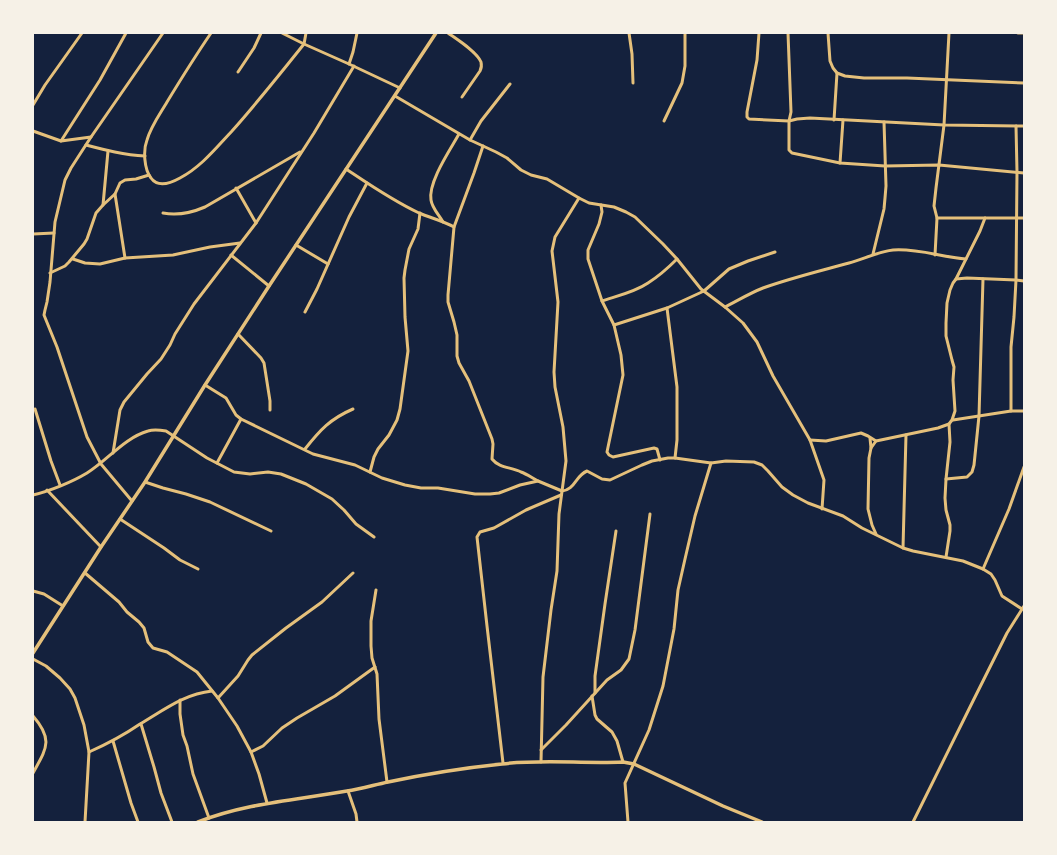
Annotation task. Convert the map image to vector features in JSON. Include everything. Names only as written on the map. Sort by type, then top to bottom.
[{"type":"street","points":[[33,105],[34,100],[82,33]]},
{"type":"street","points":[[62,141],[100,80],[126,33]]},
{"type":"street","points":[[132,501],[101,464],[87,437],[57,347],[44,315],[54,233],[65,180],[91,137],[163,33]]},
{"type":"street","points":[[211,33],[153,126],[147,140],[145,156],[149,175],[156,184],[166,183],[179,178],[202,162],[259,100],[304,44],[306,33]]},
{"type":"street","points":[[238,72],[251,53],[261,33]]},
{"type":"street","points":[[282,33],[400,88]]},
{"type":"street","points":[[350,64],[356,33]]},
{"type":"street","points":[[33,653],[145,482],[269,286],[436,33]]},
{"type":"street","points":[[448,33],[473,52],[481,62],[482,68],[462,97]]},
{"type":"street","points":[[629,33],[632,54],[633,83]]},
{"type":"street","points":[[664,121],[682,83],[685,66],[685,33]]},
{"type":"street","points":[[759,33],[757,60],[746,112],[747,117],[750,119],[789,121],[797,119],[843,120],[944,125],[1024,126]]},
{"type":"street","points":[[788,33],[791,112],[789,121],[789,150],[792,153],[840,163],[885,166],[939,165],[1024,173]]},
{"type":"street","points":[[828,33],[830,61],[837,73],[845,76],[864,78],[907,78],[1024,83]]},
{"type":"street","points":[[935,255],[937,218],[934,206],[944,125],[949,33]]},
{"type":"street","points":[[1018,33],[1024,33]]},
{"type":"street","points":[[113,453],[120,410],[124,402],[161,359],[194,304],[256,223],[354,66]]},
{"type":"street","points":[[834,120],[837,73]]},
{"type":"street","points":[[470,140],[482,121],[510,84]]},
{"type":"street","points":[[395,96],[459,134],[507,158],[521,170],[547,180],[589,203],[614,207],[626,212],[635,217],[663,244],[704,292],[725,307],[743,323],[757,342],[773,376],[810,440],[824,480],[822,509]]},
{"type":"street","points":[[840,163],[843,120]]},
{"type":"street","points":[[873,254],[884,209],[885,198],[884,122]]},
{"type":"street","points":[[1011,411],[1012,347],[1016,280],[1016,126]]},
{"type":"street","points":[[33,131],[62,141],[91,137]]},
{"type":"street","points":[[443,222],[430,200],[432,184],[459,134]]},
{"type":"street","points":[[86,145],[108,151],[145,156]]},
{"type":"street","points":[[483,146],[454,227],[448,302],[457,335],[457,356],[459,363],[469,381],[492,439],[492,459],[495,463],[522,472],[538,481],[562,490],[566,490],[570,488],[579,476],[587,471],[610,480],[642,465],[660,460],[675,458],[711,462],[754,462],[762,466],[788,492],[800,499],[822,509],[843,516],[862,528],[903,548],[963,561],[983,569],[991,574],[1002,596],[1023,608],[1007,633],[979,687],[913,822]]},
{"type":"street","points":[[103,205],[108,151]]},
{"type":"street","points":[[163,213],[175,215],[191,212],[204,207],[301,152]]},
{"type":"street","points":[[346,169],[400,203],[454,227]]},
{"type":"street","points":[[50,273],[65,266],[73,258],[84,244],[96,213],[115,194],[118,186],[122,182],[149,175]]},
{"type":"street","points":[[305,312],[349,217],[367,183]]},
{"type":"street","points":[[236,188],[256,223]]},
{"type":"street","points":[[115,194],[125,258]]},
{"type":"street","points":[[541,762],[543,677],[557,570],[558,524],[566,460],[563,427],[555,387],[554,372],[558,302],[552,251],[555,236],[579,198]]},
{"type":"street","points":[[602,205],[599,224],[588,250],[588,259],[602,301],[614,324],[621,355],[623,375],[607,452],[613,457],[654,448],[657,449],[660,460]]},
{"type":"street","points":[[370,472],[374,457],[378,449],[389,435],[397,420],[400,409],[408,351],[404,278],[406,260],[418,229],[420,213]]},
{"type":"street","points":[[937,218],[1024,218]]},
{"type":"street","points":[[810,440],[826,441],[861,433],[876,441],[938,428],[949,424],[955,411],[953,380],[954,367],[946,336],[947,303],[953,283],[980,231],[985,218]]},
{"type":"street","points":[[33,234],[54,233]]},
{"type":"street","points":[[73,258],[85,263],[100,264],[125,258],[173,254],[240,243]]},
{"type":"street","points":[[296,245],[328,264]]},
{"type":"street","points":[[725,307],[762,289],[784,281],[855,262],[873,254],[892,250],[920,251],[952,258],[966,259]]},
{"type":"street","points":[[614,324],[667,308],[704,292],[730,269],[775,252]]},
{"type":"street","points":[[231,255],[269,286]]},
{"type":"street","points":[[602,301],[647,284],[659,276],[677,259]]},
{"type":"street","points":[[956,279],[967,278],[1024,281]]},
{"type":"street","points":[[946,479],[967,477],[972,472],[974,465],[979,416],[983,279]]},
{"type":"street","points":[[667,308],[677,387],[677,440],[675,458]]},
{"type":"street","points":[[238,334],[264,363],[270,410]]},
{"type":"street","points":[[205,385],[226,398],[241,419],[313,454],[355,465],[382,478],[405,485],[421,488],[438,488],[475,494],[490,494],[499,493],[520,485],[538,481]]},
{"type":"street","points":[[305,449],[323,427],[333,418],[353,408]]},
{"type":"street","points":[[35,409],[60,485]]},
{"type":"street","points":[[952,420],[1011,411],[1024,411]]},
{"type":"street","points":[[217,463],[241,419]]},
{"type":"street","points":[[946,557],[950,531],[945,498],[950,442],[949,424]]},
{"type":"street","points":[[33,495],[86,474],[137,435],[149,430],[166,430],[202,454],[234,472],[250,474],[268,472],[281,474],[306,484],[332,499],[356,524],[374,537]]},
{"type":"street","points":[[903,548],[906,435]]},
{"type":"street","points":[[870,438],[871,448]]},
{"type":"street","points":[[876,441],[871,448],[868,458],[868,509],[876,535]]},
{"type":"street","points":[[628,822],[625,783],[649,730],[664,686],[673,635],[678,590],[695,516],[711,462]]},
{"type":"street","points":[[983,569],[1009,509],[1024,467]]},
{"type":"street","points":[[145,482],[210,502],[271,531]]},
{"type":"street","points":[[48,490],[101,547]]},
{"type":"street","points":[[503,764],[477,537],[480,532],[494,528],[526,510],[561,495]]},
{"type":"street","points":[[541,750],[607,680],[621,670],[629,659],[635,630],[650,514]]},
{"type":"street","points":[[120,519],[180,560],[198,569]]},
{"type":"street","points":[[616,531],[595,676],[594,694],[595,715],[597,719],[615,736],[623,762]]},
{"type":"street","points":[[85,573],[119,602],[127,612],[139,622],[144,628],[148,642],[152,648],[166,652],[194,669],[218,698],[237,726],[251,752],[267,803]]},
{"type":"street","points":[[218,698],[238,676],[255,652],[322,602],[352,573]]},
{"type":"street","points":[[376,590],[371,621],[372,658],[377,674],[379,719],[387,782]]},
{"type":"street","points":[[33,591],[44,594],[63,606]]},
{"type":"street","points":[[33,659],[46,666],[70,689],[75,698],[84,725],[89,752],[85,822]]},
{"type":"street","points":[[251,752],[263,746],[282,728],[335,696],[374,667]]},
{"type":"street","points":[[89,752],[113,741],[180,700],[200,692],[212,691]]},
{"type":"street","points":[[180,700],[183,735],[193,774],[209,818]]},
{"type":"street","points":[[33,716],[40,724],[46,737],[45,749],[33,773]]},
{"type":"street","points":[[141,724],[161,793],[172,822]]},
{"type":"street","points":[[113,741],[138,822]]},
{"type":"street","points":[[198,822],[267,803],[348,791],[450,770],[503,764],[541,762],[623,762],[634,764],[723,806],[762,822]]},
{"type":"street","points":[[348,791],[356,814],[357,822]]}]
